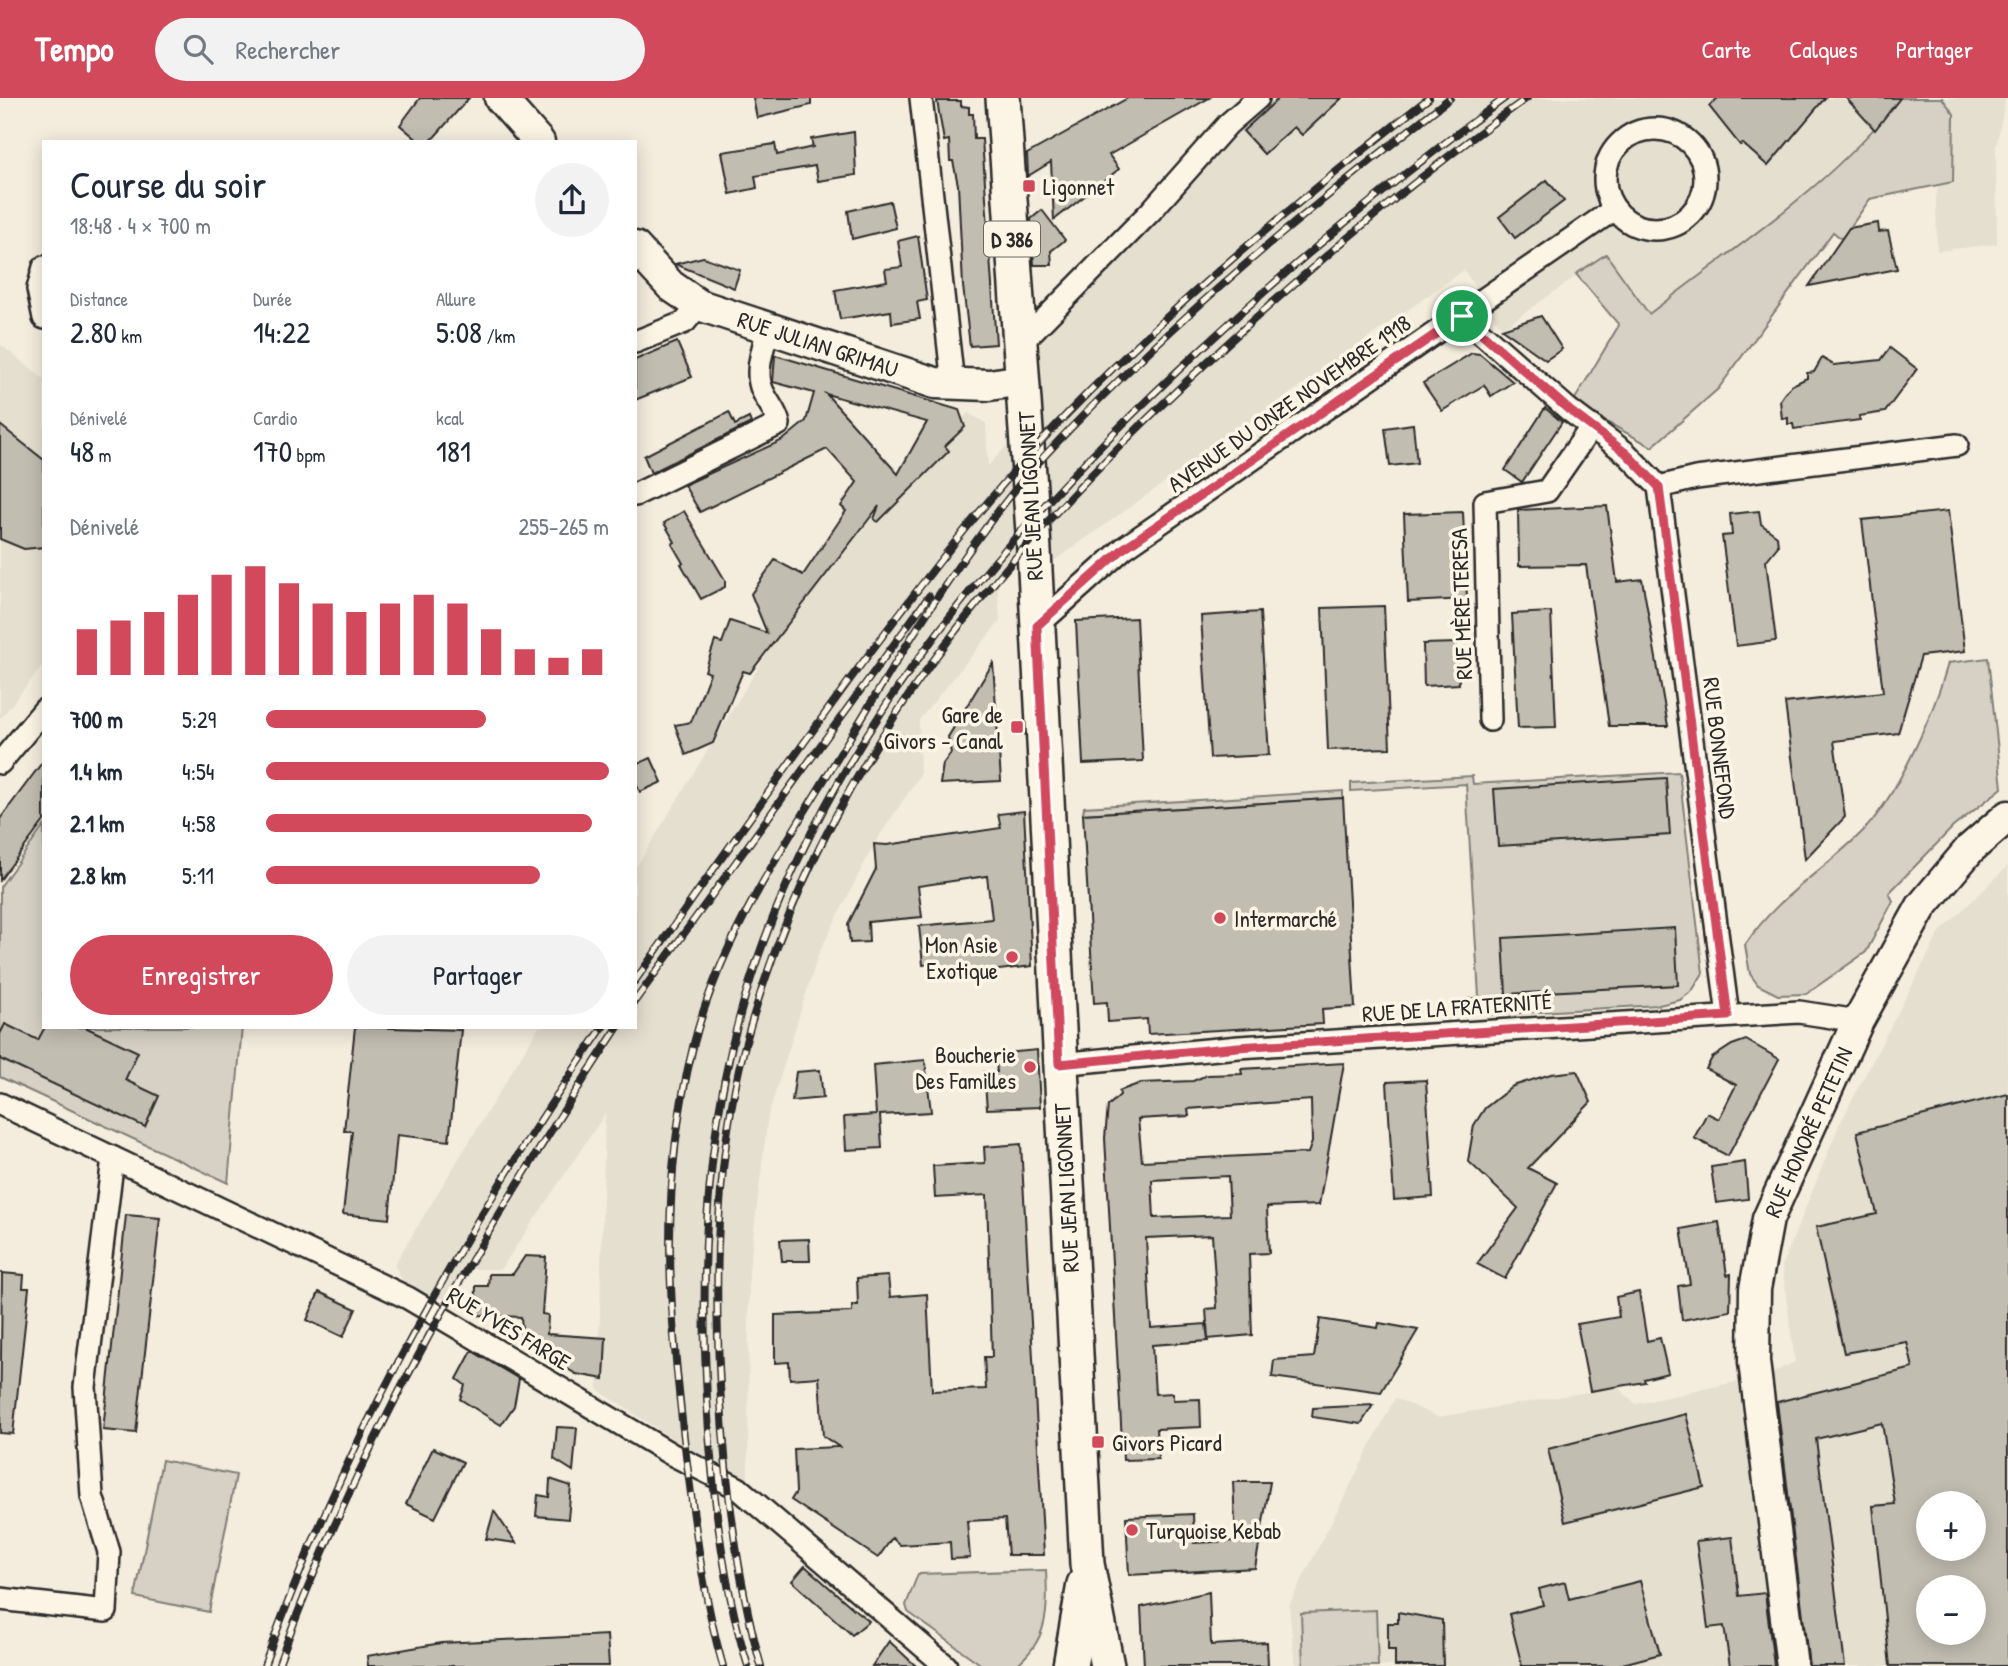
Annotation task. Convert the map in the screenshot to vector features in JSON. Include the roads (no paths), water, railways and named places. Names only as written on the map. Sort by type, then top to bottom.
[{"type":"main road","name":"RUE JEAN LIGONNET","points":[[1003,98],[1023,380],[1087,1564],[1107,1666]]},
{"type":"main road","name":"RUE JEAN LIGONNET","points":[[1070,1666],[1087,1564]]},
{"type":"street","points":[[499,98],[538,140]]},
{"type":"street","points":[[921,98],[953,384]]},
{"type":"street","points":[[1020,344],[1151,211],[1227,124],[1258,98]]},
{"type":"street","points":[[1649,128],[1684,136],[1705,165],[1703,200],[1678,225],[1643,230],[1614,210],[1603,176],[1618,144],[1649,128]]},
{"type":"street","name":"AVENUE DU ONZE NOVEMBRE 1918","points":[[1037,626],[1124,548],[1614,210]]},
{"type":"street","name":"RUE JULIAN GRIMAU","points":[[637,249],[671,286],[699,305],[935,383],[989,385],[1023,380]]},
{"type":"street","points":[[42,274],[38,289],[42,308]]},
{"type":"street","points":[[637,341],[685,322],[699,305]]},
{"type":"street","points":[[1462,316],[1569,410],[1626,453],[1659,487],[1696,478],[1957,444]]},
{"type":"street","points":[[637,494],[779,424],[776,409],[766,399],[760,383],[768,327]]},
{"type":"street","name":"RUE MÈRE TERESA","points":[[1490,720],[1485,502],[1548,491],[1592,426]]},
{"type":"street","name":"RUE BONNEFOND","points":[[1659,487],[1728,1016]]},
{"type":"street","points":[[0,763],[42,712]]},
{"type":"street","name":"RUE HONORÉ PETETIN","points":[[1792,1666],[1754,1362],[1755,1289],[1768,1219],[1858,1021],[1922,906],[1970,849],[2008,816]]},
{"type":"street","name":"RUE DE LA FRATERNITÉ","points":[[1059,1064],[1238,1047],[1799,1012],[1858,1021]]},
{"type":"street","name":"RUE YVES FARGE","points":[[0,1104],[408,1298],[671,1454],[737,1488],[946,1666]]},
{"type":"street","points":[[0,1599],[106,1611],[109,1552],[92,1496],[85,1387],[113,1157]]},
{"type":"railway","points":[[637,978],[851,678],[995,493],[1047,435],[1137,345],[1232,259],[1429,98]]},
{"type":"railway","points":[[723,1666],[705,1587],[689,1481],[675,1351],[670,1251],[671,1200],[682,1099],[704,1010],[733,939],[789,837],[917,628],[988,524],[1026,477],[1090,409],[1196,308],[1321,201],[1450,98]]},
{"type":"railway","points":[[748,1666],[729,1590],[716,1510],[705,1350],[705,1253],[713,1157],[728,1062],[754,969],[789,879],[832,793],[882,711],[938,632],[999,557],[1063,485],[1200,350],[1274,284],[1387,188],[1505,98]]},
{"type":"railway","points":[[761,1666],[738,1562],[725,1457],[718,1344],[719,1216],[728,1132],[744,1049],[778,942],[822,843],[874,749],[933,661],[999,577],[1071,496],[1228,343],[1300,279],[1411,186],[1527,98]]},
{"type":"railway","points":[[637,998],[929,596]]},
{"type":"railway","points":[[264,1666],[332,1499],[412,1336],[504,1178],[602,1029]]},
{"type":"railway","points":[[278,1666],[347,1498],[428,1337],[520,1180],[617,1029]]},
{"type":"place","name":"Ligonnet","points":[[1029,186]]},
{"type":"place","name":"Gare de Givors - Canal","points":[[1017,727]]},
{"type":"place","name":"Intermarché","points":[[1220,918]]},
{"type":"place","name":"Mon Asie Exotique","points":[[1012,957]]},
{"type":"place","name":"Boucherie Des Familles","points":[[1030,1067]]},
{"type":"place","name":"Givors Picard","points":[[1098,1442]]},
{"type":"place","name":"Turquoise Kebab","points":[[1132,1530]]}]
